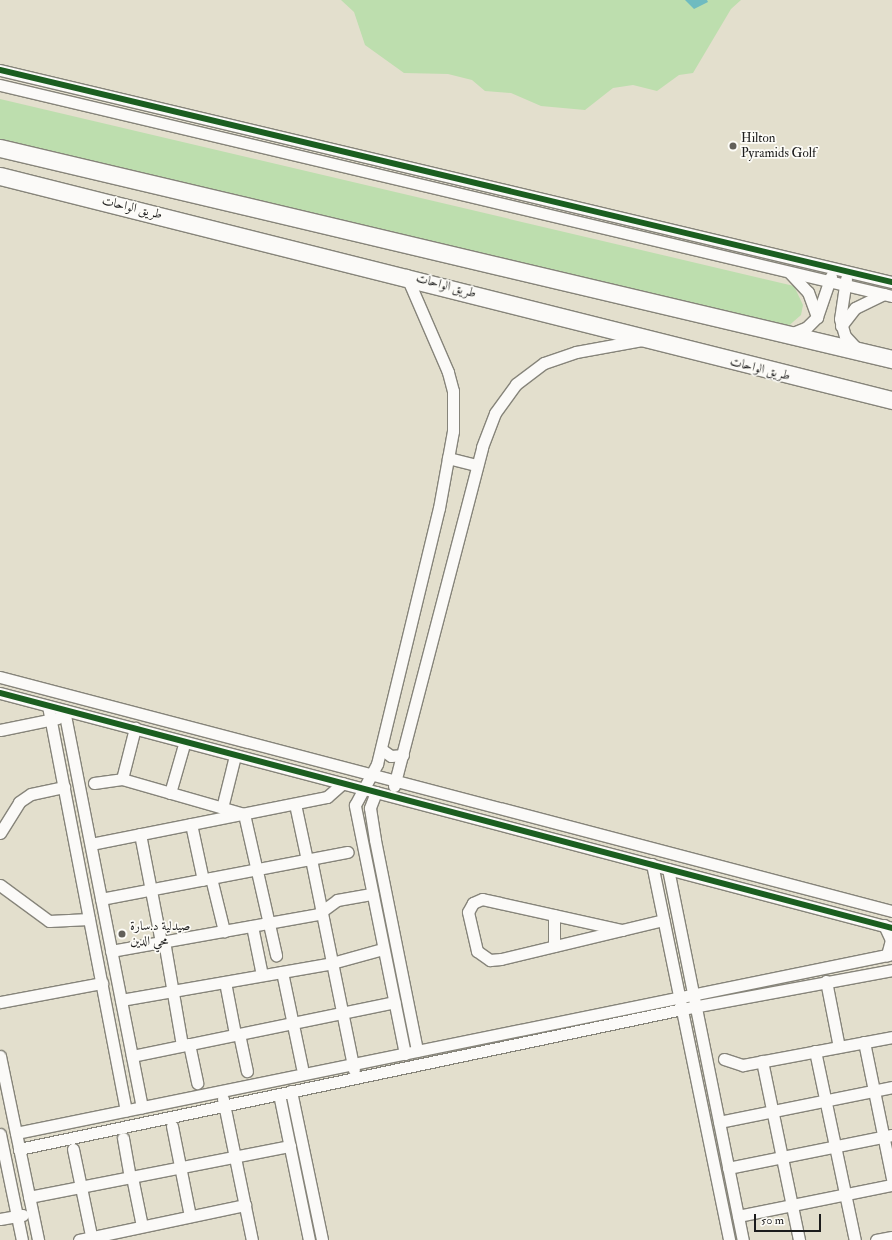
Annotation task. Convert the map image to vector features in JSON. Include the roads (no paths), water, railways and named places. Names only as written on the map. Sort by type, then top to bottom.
[{"type":"highway","points":[[0,148],[892,359]]},
{"type":"highway","name":"طريق الواحات","points":[[0,176],[406,275],[644,340],[892,400]]},
{"type":"street","points":[[0,70],[892,282]]},
{"type":"street","points":[[0,85],[789,273],[888,295]]},
{"type":"street","points":[[83,105],[86,90]]},
{"type":"street","points":[[471,196],[475,182]]},
{"type":"street","points":[[786,335],[807,327],[817,317],[833,267]]},
{"type":"street","points":[[848,271],[845,285],[841,326],[848,340],[860,351]]},
{"type":"street","points":[[789,273],[808,292],[817,317]]},
{"type":"street","points":[[405,1054],[362,849],[355,805],[372,774],[381,749],[448,458],[455,411],[453,391],[406,275]]},
{"type":"street","points":[[841,326],[859,305],[888,295]]},
{"type":"street","points":[[417,1051],[376,847],[370,808],[381,792],[396,781],[477,465],[495,413],[512,389],[534,369],[576,352],[644,340]]},
{"type":"street","points":[[448,458],[477,465]]},
{"type":"street","points":[[0,677],[892,911]]},
{"type":"street","points":[[0,693],[48,706],[65,713],[135,728],[888,927],[891,940],[890,955],[16,1133]]},
{"type":"street","points":[[48,706],[126,1111]]},
{"type":"street","points":[[0,730],[51,720],[65,713]]},
{"type":"street","points":[[65,713],[142,1107]]},
{"type":"street","points":[[122,779],[135,728]]},
{"type":"street","points":[[216,750],[220,735]]},
{"type":"street","points":[[170,793],[183,748]]},
{"type":"street","points":[[381,749],[391,756],[403,755]]},
{"type":"street","points":[[222,808],[234,760]]},
{"type":"street","points":[[94,783],[122,779],[244,814]]},
{"type":"street","points":[[91,844],[327,797],[343,783]]},
{"type":"street","points":[[0,833],[19,802],[32,794],[64,786]]},
{"type":"street","points":[[295,804],[322,911],[355,1077]]},
{"type":"street","points":[[244,814],[276,955]]},
{"type":"street","points":[[71,824],[86,821]]},
{"type":"street","points":[[546,837],[550,821]]},
{"type":"street","points":[[192,824],[207,879],[224,931]]},
{"type":"street","points":[[140,834],[173,991],[197,1083]]},
{"type":"street","points":[[362,849],[376,847]]},
{"type":"street","points":[[101,899],[348,852]]},
{"type":"street","points":[[652,864],[729,1240]]},
{"type":"street","points":[[668,869],[743,1240]]},
{"type":"street","points":[[0,885],[49,921],[90,919]]},
{"type":"street","points":[[787,900],[792,885]]},
{"type":"street","points":[[111,950],[268,923],[322,911],[337,900],[372,894]]},
{"type":"street","points":[[622,930],[482,899],[470,907],[468,917],[477,951],[490,960],[554,946],[622,930],[663,920]]},
{"type":"street","points":[[554,915],[554,946]]},
{"type":"street","points":[[252,926],[262,975]]},
{"type":"street","points":[[121,1000],[332,963],[383,949]]},
{"type":"street","points":[[19,1149],[696,1006],[892,970]]},
{"type":"street","points":[[282,972],[302,1068]]},
{"type":"street","points":[[788,975],[792,988]]},
{"type":"street","points":[[225,982],[247,1071]]},
{"type":"street","points":[[826,982],[839,1047]]},
{"type":"street","points":[[0,1002],[102,983]]},
{"type":"street","points":[[132,1056],[394,1002]]},
{"type":"street","points":[[534,1027],[537,1039]]},
{"type":"street","points":[[724,1059],[743,1065],[892,1037]]},
{"type":"street","points":[[864,1042],[874,1091],[888,1136],[892,1179]]},
{"type":"street","points":[[815,1051],[855,1240]]},
{"type":"street","points":[[0,1056],[38,1240]]},
{"type":"street","points":[[762,1061],[799,1240]]},
{"type":"street","points":[[707,1134],[720,1127],[773,1111],[892,1087]]},
{"type":"street","points":[[222,1091],[252,1240]]},
{"type":"street","points":[[291,1091],[322,1240]]},
{"type":"street","points":[[279,1094],[309,1240]]},
{"type":"street","points":[[62,1124],[64,1139]]},
{"type":"street","points":[[172,1126],[190,1216]]},
{"type":"street","points":[[0,1134],[22,1240]]},
{"type":"street","points":[[728,1168],[888,1136]]},
{"type":"street","points":[[123,1138],[142,1226]]},
{"type":"street","points":[[29,1197],[290,1146]]},
{"type":"street","points":[[72,1149],[92,1239]]},
{"type":"street","points":[[738,1216],[892,1185]]},
{"type":"street","points":[[79,1240],[92,1239],[142,1226],[245,1205]]},
{"type":"street","points":[[0,1219],[32,1214]]},
{"type":"street","points":[[876,1240],[892,1237]]},
{"type":"water","points":[[685,0],[707,0],[708,2],[694,9]]},
{"type":"place","name":"Hilton Pyramids Golf","points":[[733,146]]},
{"type":"place","name":"صيدلية د.سارة محي الدين","points":[[122,934]]}]
